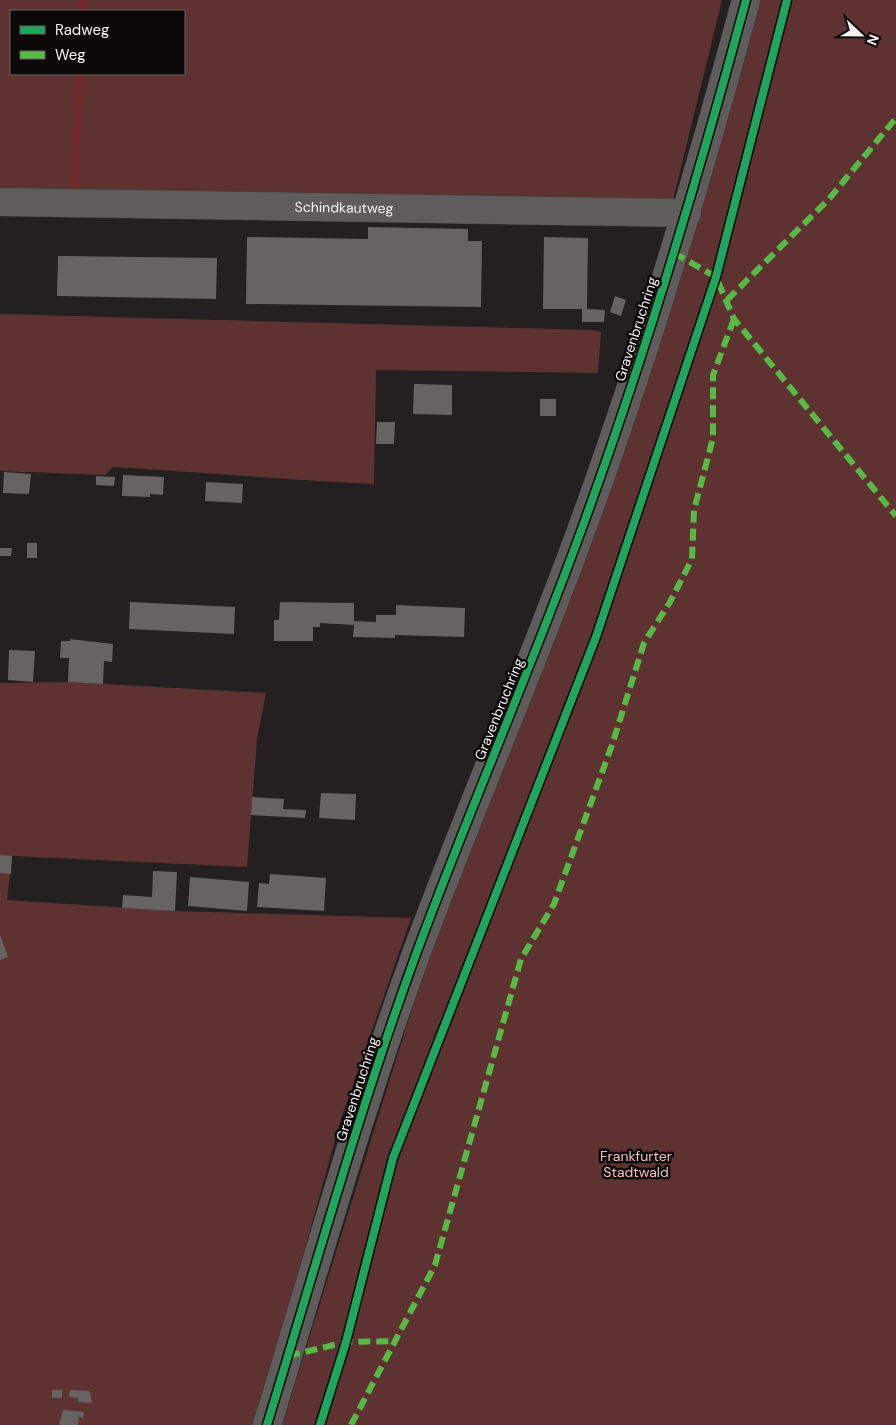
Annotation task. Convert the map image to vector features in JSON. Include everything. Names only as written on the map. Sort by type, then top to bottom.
[{"type":"street","name":"Gravenbruchring","points":[[267,1425],[386,1039],[416,953],[583,526],[687,214],[746,0]]},
{"type":"street","name":"Schindkautweg","points":[[0,202],[687,214]]},
{"type":"green space","points":[[0,0],[722,0],[673,200],[414,200],[0,192]]},
{"type":"green space","name":"Frankfurter Stadtwald","points":[[760,0],[896,0],[896,1425],[282,1425],[430,951],[685,253]]},
{"type":"green space","points":[[0,314],[591,330],[601,332],[598,373],[376,370],[374,484],[113,467],[105,475],[0,471]]},
{"type":"green space","points":[[68,682],[266,693],[257,739],[247,867],[12,856],[7,900],[175,911],[411,918],[340,1122],[256,1425],[0,1425],[0,683]]},
{"type":"building","points":[[368,227],[468,229],[468,241],[482,241],[481,307],[246,304],[247,237],[368,239]]},
{"type":"building","points":[[544,237],[588,238],[587,309],[605,310],[604,322],[582,322],[582,309],[543,309]]},
{"type":"building","points":[[58,256],[217,258],[216,299],[57,296]]},
{"type":"building","points":[[615,296],[626,300],[621,316],[610,312]]},
{"type":"building","points":[[414,384],[452,385],[452,415],[413,414]]},
{"type":"building","points":[[540,399],[556,399],[556,416],[540,416]]},
{"type":"building","points":[[377,422],[395,422],[394,444],[376,444]]},
{"type":"building","points":[[4,472],[31,474],[29,494],[3,493]]},
{"type":"building","points":[[123,475],[164,477],[163,495],[150,494],[150,497],[122,496]]},
{"type":"building","points":[[96,476],[115,477],[114,486],[96,485]]},
{"type":"building","points":[[206,482],[243,484],[242,503],[205,501]]},
{"type":"building","points":[[27,543],[37,543],[37,558],[27,558]]},
{"type":"building","points":[[0,548],[12,548],[11,556],[0,556]]},
{"type":"building","points":[[130,602],[235,607],[234,634],[129,629]]},
{"type":"building","points":[[280,602],[354,603],[354,621],[376,622],[376,615],[396,615],[396,605],[465,608],[464,637],[395,635],[395,638],[353,637],[354,625],[320,623],[320,627],[313,627],[313,641],[274,641],[274,620],[279,620]]},
{"type":"building","points":[[70,639],[113,644],[112,662],[104,661],[103,684],[68,682],[69,658],[60,658],[61,641],[70,641]]},
{"type":"building","points":[[9,650],[35,651],[33,682],[8,680]]},
{"type":"building","points":[[321,793],[356,794],[355,820],[319,818]]},
{"type":"building","points":[[252,797],[284,799],[283,809],[306,810],[305,818],[251,815]]},
{"type":"building","points":[[0,855],[12,856],[11,874],[0,873]]},
{"type":"building","points":[[153,871],[177,872],[175,911],[122,908],[123,895],[152,897]]},
{"type":"building","points":[[270,874],[326,878],[324,911],[257,907],[259,883],[269,884]]},
{"type":"building","points":[[190,877],[249,882],[247,911],[188,906]]},
{"type":"building","points":[[0,935],[8,957],[0,960]]},
{"type":"building","points":[[52,1390],[62,1390],[62,1398],[52,1398]]},
{"type":"building","points":[[70,1390],[90,1391],[92,1403],[78,1402],[78,1398],[69,1397]]},
{"type":"building","points":[[63,1410],[84,1412],[83,1418],[79,1417],[78,1425],[59,1425]]},
{"type":"waterway","points":[[82,10],[83,0]]},
{"type":"waterway","points":[[74,191],[80,75]]},
{"type":"marked path","points":[[727,300],[829,199],[896,118]]},
{"type":"marked path","points":[[674,253],[716,277],[734,319],[896,516]]},
{"type":"marked path","points":[[351,1425],[435,1265],[521,959],[554,904],[612,745],[644,643],[670,602],[692,559],[694,510],[713,438],[713,375],[734,319]]},
{"type":"marked path","points":[[288,1356],[346,1342],[396,1341]]},
{"type":"cycle path","points":[[267,1425],[356,1131],[415,957],[565,575],[630,391],[691,196],[746,0]]},
{"type":"cycle path","points":[[320,1425],[346,1342],[393,1158],[596,637],[716,277],[787,0]]}]
